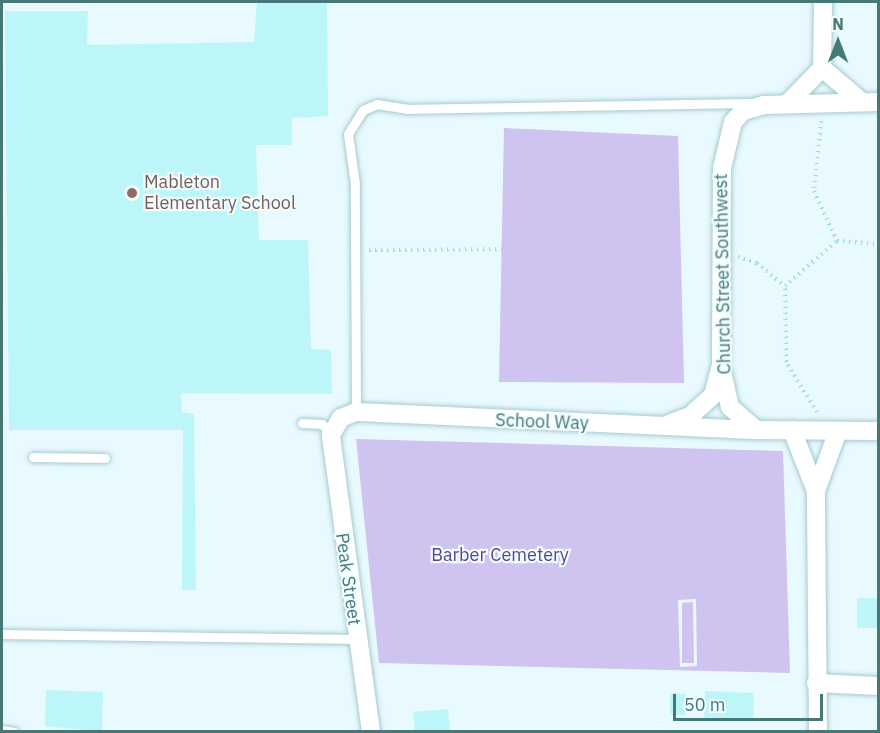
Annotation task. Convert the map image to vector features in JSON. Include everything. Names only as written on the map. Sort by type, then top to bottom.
[{"type":"street","points":[[787,104],[822,68],[823,2]]},
{"type":"street","name":"Church Street Southwest","points":[[822,68],[870,102]]},
{"type":"street","name":"Church Street Southwest","points":[[756,430],[730,407],[721,367],[726,135],[743,111],[764,105],[870,102]]},
{"type":"street","points":[[663,426],[690,416],[713,395],[721,367]]},
{"type":"street","points":[[332,430],[356,412]]},
{"type":"street","name":"School Way","points":[[356,412],[756,430]]},
{"type":"street","name":"Peak Street","points":[[332,430],[356,639],[371,732]]},
{"type":"street","points":[[756,430],[879,431]]},
{"type":"street","points":[[792,430],[816,491]]},
{"type":"street","points":[[818,732],[816,491],[838,431]]},
{"type":"street","points":[[816,683],[879,686]]},
{"type":"lane","points":[[356,412],[356,250],[352,122],[377,104],[407,108],[764,105]]},
{"type":"lane","points":[[302,423],[322,424],[332,430]]},
{"type":"lane","points":[[33,457],[105,458]]},
{"type":"lane","points":[[2,634],[356,639]]},
{"type":"lane","points":[[2,730],[14,732]]},
{"type":"path","points":[[820,117],[814,191],[837,241]]},
{"type":"path","points":[[784,286],[837,241],[879,244]]},
{"type":"path","points":[[356,250],[502,249]]},
{"type":"path","points":[[738,256],[757,263],[784,286],[786,363],[818,417]]},
{"type":"green space","points":[[504,128],[678,136],[684,383],[499,382]]},
{"type":"green space","name":"Barber Cemetery","points":[[356,439],[783,451],[790,673],[379,663]],"holes":[[[696,599],[697,666],[680,667],[678,600]]]},
{"type":"green space","points":[[693,602],[694,663],[682,663],[682,603]]},
{"type":"building","name":"Mableton Elementary School","points":[[257,2],[327,2],[328,116],[292,118],[292,145],[256,145],[259,240],[308,240],[311,349],[331,350],[332,394],[181,393],[182,412],[194,414],[196,590],[182,590],[183,430],[9,430],[5,11],[88,11],[87,45],[254,42]]},
{"type":"building","points":[[857,598],[878,598],[878,628],[857,628]]},
{"type":"building","points":[[46,690],[103,692],[102,732],[45,726]]},
{"type":"building","points":[[705,691],[754,693],[753,720],[704,719]]},
{"type":"building","points":[[670,693],[686,694],[685,715],[670,715]]},
{"type":"building","points":[[448,709],[450,732],[415,732],[413,712]]},
{"type":"place","name":"Mableton Elementary School","points":[[132,193]]}]
